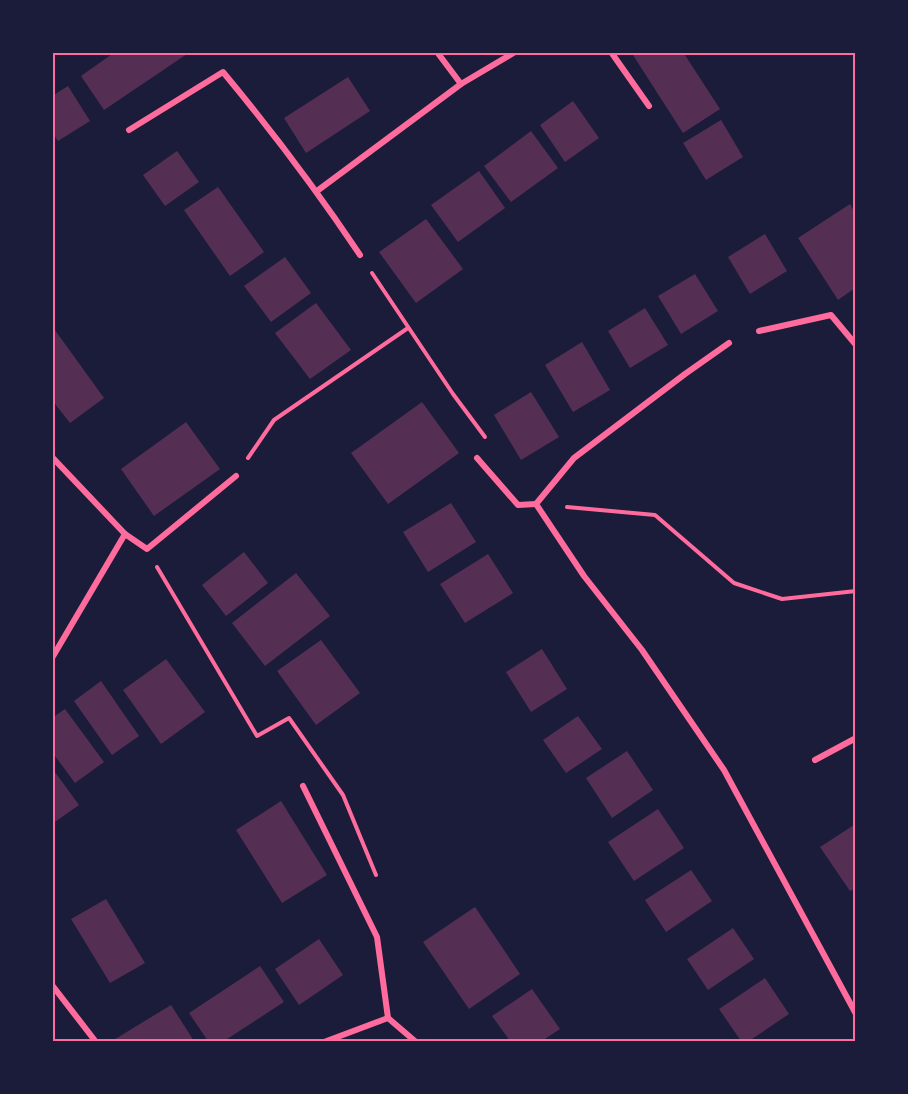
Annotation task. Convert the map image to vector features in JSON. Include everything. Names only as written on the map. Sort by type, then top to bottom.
[{"type":"street","points":[[436,52],[461,84]]},
{"type":"street","points":[[318,191],[461,84],[515,52]]},
{"type":"street","points":[[611,52],[649,106]]},
{"type":"street","points":[[129,130],[223,72],[318,191],[360,255]]},
{"type":"street","points":[[759,331],[831,315],[855,345]]},
{"type":"street","points":[[477,458],[518,505],[536,504],[574,458],[729,343]]},
{"type":"street","points":[[52,457],[125,534],[147,549],[236,476]]},
{"type":"street","points":[[536,504],[585,576],[642,650],[724,770],[855,1014]]},
{"type":"street","points":[[52,658],[125,534]]},
{"type":"street","points":[[815,760],[855,738]]},
{"type":"street","points":[[303,786],[377,937],[388,1018],[416,1041]]},
{"type":"street","points":[[52,985],[96,1041]]},
{"type":"street","points":[[324,1041],[388,1018]]},
{"type":"path","points":[[360,255],[453,394],[488,440]]},
{"type":"path","points":[[236,476],[274,420],[408,328]]},
{"type":"path","points":[[536,504],[655,515],[734,583],[782,599],[855,591]]},
{"type":"path","points":[[147,549],[257,736],[289,718],[343,795],[378,882]]},
{"type":"building","points":[[115,52],[190,52],[104,110],[81,76]]},
{"type":"building","points":[[631,52],[683,52],[720,109],[683,133]]},
{"type":"building","points":[[348,77],[370,111],[306,153],[284,118]]},
{"type":"building","points":[[68,86],[90,121],[58,141],[52,132],[52,96]]},
{"type":"building","points":[[573,101],[599,138],[565,162],[540,125]]},
{"type":"building","points":[[721,120],[743,157],[706,180],[683,143]]},
{"type":"building","points":[[531,131],[558,168],[511,202],[484,166]]},
{"type":"building","points":[[177,151],[199,182],[165,206],[143,175]]},
{"type":"building","points":[[479,171],[505,208],[458,242],[431,205]]},
{"type":"building","points":[[218,187],[264,252],[230,276],[184,210]]},
{"type":"building","points":[[850,204],[855,213],[855,288],[838,300],[798,238]]},
{"type":"building","points":[[426,219],[463,269],[416,303],[379,252]]},
{"type":"building","points":[[765,234],[787,271],[750,294],[728,257]]},
{"type":"building","points":[[285,257],[311,293],[271,322],[244,286]]},
{"type":"building","points":[[695,274],[718,311],[681,334],[658,296]]},
{"type":"building","points":[[316,303],[351,350],[310,379],[275,333]]},
{"type":"building","points":[[645,308],[668,345],[630,368],[608,331]]},
{"type":"building","points":[[52,326],[104,398],[70,423],[52,400]]},
{"type":"building","points":[[582,342],[610,390],[573,412],[545,365]]},
{"type":"building","points":[[531,392],[559,437],[521,460],[494,415]]},
{"type":"building","points":[[422,402],[459,453],[388,504],[351,453]]},
{"type":"building","points":[[186,422],[220,469],[154,516],[121,469]]},
{"type":"building","points":[[451,503],[476,542],[428,572],[403,532]]},
{"type":"building","points":[[244,552],[268,583],[226,616],[202,585]]},
{"type":"building","points":[[488,554],[513,593],[465,623],[440,584]]},
{"type":"building","points":[[296,573],[330,616],[265,666],[232,623]]},
{"type":"building","points":[[321,640],[360,693],[316,725],[277,671]]},
{"type":"building","points":[[542,649],[567,689],[531,712],[506,672]]},
{"type":"building","points":[[166,659],[205,712],[161,744],[123,690]]},
{"type":"building","points":[[101,681],[139,736],[112,755],[74,701]]},
{"type":"building","points":[[65,709],[104,762],[75,783],[52,752],[52,718]]},
{"type":"building","points":[[578,716],[602,749],[566,773],[543,740]]},
{"type":"building","points":[[627,751],[653,790],[612,818],[586,778]]},
{"type":"building","points":[[52,768],[79,805],[52,824]]},
{"type":"building","points":[[281,801],[327,875],[282,903],[236,830]]},
{"type":"building","points":[[658,809],[684,848],[634,881],[608,842]]},
{"type":"building","points":[[854,825],[855,888],[850,891],[820,847]]},
{"type":"building","points":[[691,870],[712,901],[666,932],[645,900]]},
{"type":"building","points":[[106,899],[145,963],[110,983],[71,919]]},
{"type":"building","points":[[475,907],[520,974],[469,1009],[423,942]]},
{"type":"building","points":[[733,928],[754,959],[708,990],[687,959]]},
{"type":"building","points":[[319,939],[343,975],[299,1005],[275,969]]},
{"type":"building","points":[[260,966],[284,1002],[224,1041],[208,1041],[189,1013]]},
{"type":"building","points":[[765,978],[789,1014],[749,1041],[741,1041],[719,1009]]},
{"type":"building","points":[[532,989],[560,1029],[542,1041],[510,1041],[492,1016]]},
{"type":"building","points":[[171,1005],[194,1041],[112,1041]]}]
